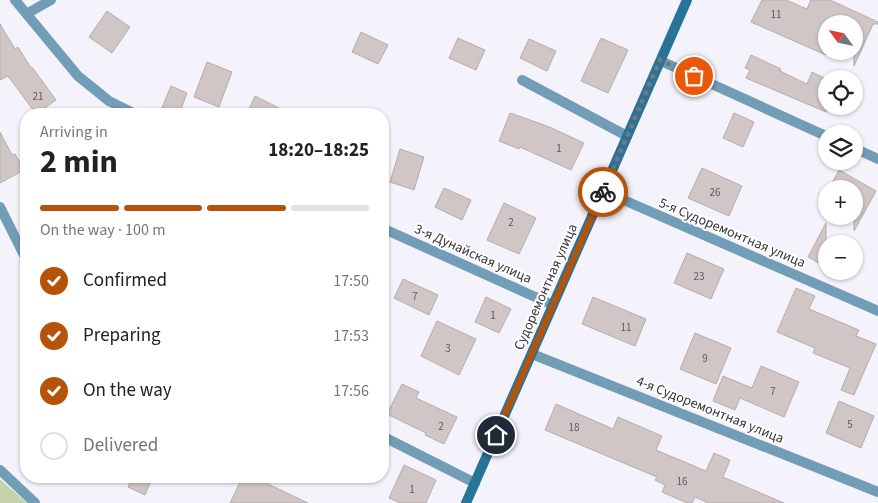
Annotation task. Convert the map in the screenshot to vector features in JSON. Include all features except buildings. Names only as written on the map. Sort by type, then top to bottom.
[{"type":"street","points":[[15,0],[78,76],[110,101],[123,108]]},
{"type":"street","points":[[28,14],[51,0]]},
{"type":"street","name":"Судоремонтная улица","points":[[466,503],[687,0]]},
{"type":"street","points":[[660,60],[818,132]]},
{"type":"street","points":[[522,80],[627,136]]},
{"type":"street","points":[[863,152],[878,159]]},
{"type":"street","name":"5-я Судоремонтная улица","points":[[603,191],[878,311]]},
{"type":"street","points":[[0,207],[20,247]]},
{"type":"street","name":"3-я Дунайская улица","points":[[389,231],[553,305]]},
{"type":"street","name":"4-я Судоремонтная улица","points":[[532,354],[878,492]]},
{"type":"street","points":[[389,440],[475,484]]},
{"type":"street","points":[[0,470],[35,503]]},
{"type":"green space","points":[[0,479],[27,503],[0,503]]},
{"type":"way so far","points":[[603,192],[660,60],[694,76]]},
{"type":"route","points":[[496,435],[603,192]]}]
